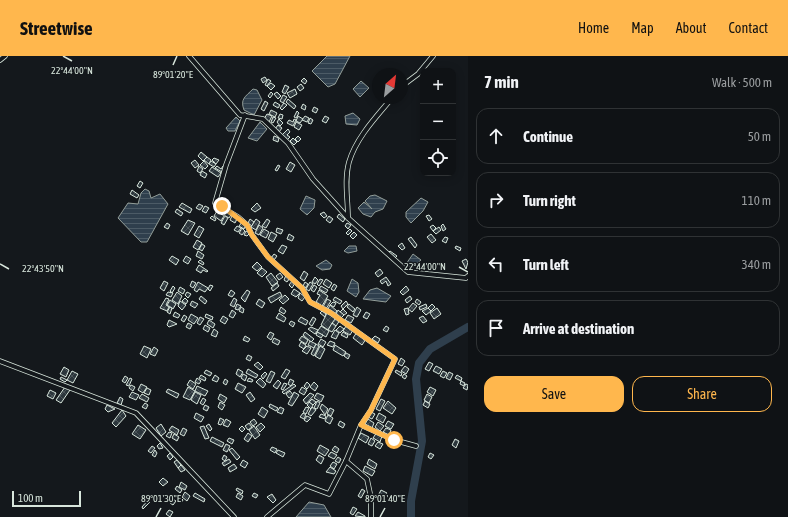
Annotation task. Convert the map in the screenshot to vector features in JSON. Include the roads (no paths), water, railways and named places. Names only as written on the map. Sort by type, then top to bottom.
[{"type":"street","points":[[0,60],[5,56]]},
{"type":"street","points":[[189,56],[240,115],[263,119],[288,143],[312,179],[348,218],[408,272],[466,278],[468,276]]},
{"type":"street","points":[[408,82],[418,74],[433,56]]},
{"type":"street","points":[[348,218],[347,178],[349,162],[364,133],[387,104]]},
{"type":"street","points":[[245,115],[226,165],[215,204],[238,217],[247,225],[252,235],[268,257],[302,288],[310,302],[331,313],[395,359],[371,410],[361,425],[329,494],[305,485],[267,517]]},
{"type":"street","points":[[0,361],[136,412],[234,517]]},
{"type":"street","points":[[361,425],[394,440],[416,446]]},
{"type":"street","points":[[346,460],[367,479],[371,498],[371,517]]},
{"type":"water","points":[[327,56],[350,56],[335,84],[328,87],[312,71]]},
{"type":"water","points":[[361,81],[369,88],[360,97],[353,89]]},
{"type":"water","points":[[253,89],[257,90],[262,100],[254,115],[244,110],[243,106],[244,98]]},
{"type":"water","points":[[353,113],[360,119],[357,125],[346,124],[345,116]]},
{"type":"water","points":[[236,117],[240,121],[235,131],[228,131],[226,128]]},
{"type":"water","points":[[260,122],[267,129],[257,141],[248,138]]},
{"type":"water","points":[[145,189],[149,191],[151,198],[160,194],[168,204],[147,242],[141,242],[118,218],[128,203],[138,204],[141,193]]},
{"type":"water","points":[[375,195],[387,201],[383,209],[375,212],[371,217],[363,214],[358,208],[364,202],[372,209],[365,201],[370,196]]},
{"type":"water","points":[[306,196],[315,200],[314,208],[307,215],[300,209]]},
{"type":"water","points":[[421,198],[428,202],[423,211],[411,223],[406,217],[406,212]]},
{"type":"water","points":[[349,246],[356,246],[357,251],[348,253],[344,251]]},
{"type":"water","points":[[413,254],[421,260],[412,268],[406,264]]},
{"type":"water","points":[[326,260],[332,265],[330,269],[322,270],[316,266]]},
{"type":"water","points":[[352,279],[358,283],[359,292],[356,297],[347,291]]},
{"type":"water","points":[[377,288],[391,296],[386,302],[363,299],[370,290]]},
{"type":"water","points":[[309,502],[324,505],[331,517],[296,517]]},
{"type":"waterway","points":[[411,517],[411,501],[422,441],[416,379],[419,363],[430,349],[468,327]]}]
